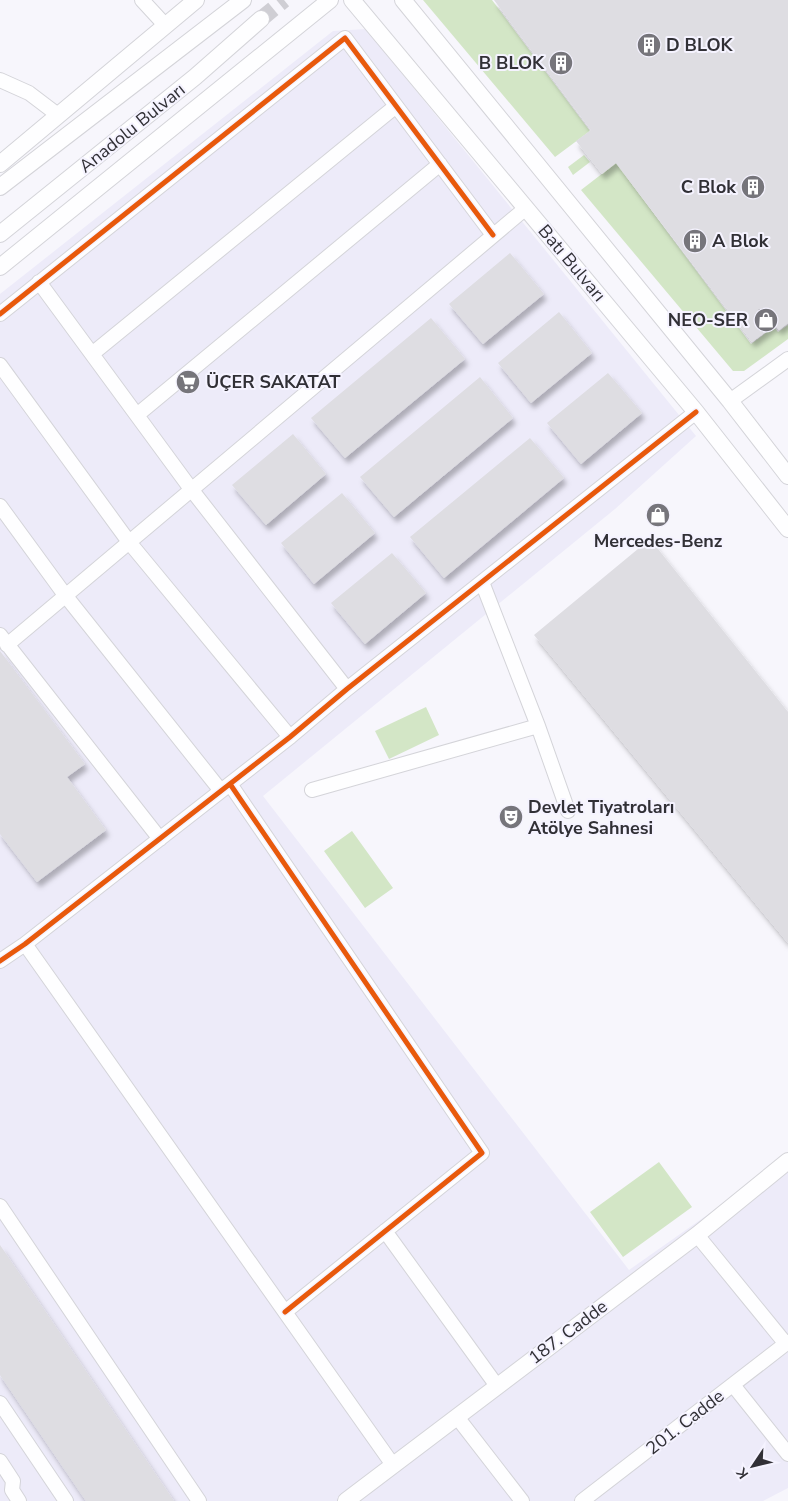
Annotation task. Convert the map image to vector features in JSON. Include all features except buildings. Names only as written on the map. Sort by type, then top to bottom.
[{"type":"main road","points":[[0,164],[196,0]]},
{"type":"main road","name":"Anadolu Bulvarı","points":[[0,187],[243,0]]},
{"type":"main road","points":[[298,26],[310,5],[310,0]]},
{"type":"main road","points":[[0,267],[330,0]]},
{"type":"main road","name":"Batı Bulvarı","points":[[352,0],[696,412],[788,529]]},
{"type":"main road","name":"Batı Bulvarı","points":[[403,0],[730,401],[788,476]]},
{"type":"main road","name":"Anadolu Bulvarı","points":[[0,234],[195,77],[261,20]]},
{"type":"main road","name":"187. Cadde","points":[[346,1501],[697,1234],[788,1161]]},
{"type":"street","points":[[142,0],[165,25]]},
{"type":"street","points":[[0,314],[345,38],[493,235]]},
{"type":"street","points":[[0,80],[29,93],[58,115]]},
{"type":"street","points":[[92,354],[396,106]]},
{"type":"street","points":[[137,415],[440,164]]},
{"type":"street","points":[[160,839],[4,640],[65,595],[526,208]]},
{"type":"street","points":[[39,282],[191,489],[347,689]]},
{"type":"street","points":[[730,401],[788,359]]},
{"type":"street","points":[[0,365],[129,542],[290,737]]},
{"type":"street","points":[[0,961],[25,944],[290,737],[347,689],[696,412]]},
{"type":"street","points":[[0,506],[65,595],[226,787],[482,1153],[285,1312]]},
{"type":"street","points":[[482,582],[538,726],[568,811]]},
{"type":"street","points":[[312,790],[538,726]]},
{"type":"street","points":[[25,944],[393,1465]]},
{"type":"street","points":[[0,1206],[199,1501]]},
{"type":"street","points":[[385,1231],[497,1386]]},
{"type":"street","points":[[697,1234],[787,1343]]},
{"type":"street","name":"201. Cadde","points":[[582,1501],[787,1343]]},
{"type":"street","points":[[733,1384],[788,1454]]},
{"type":"street","points":[[0,1403],[66,1501]]},
{"type":"street","points":[[457,1417],[522,1501]]},
{"type":"street","points":[[0,1460],[13,1481],[12,1490],[20,1501]]},
{"type":"shaded area","points":[[366,29],[696,436],[615,509],[263,796],[629,1270],[788,1158],[788,1488],[763,1501],[0,1501],[0,294],[333,31]]},
{"type":"green space","points":[[423,0],[492,0],[590,131],[555,157]]},
{"type":"green space","points":[[584,155],[590,162],[573,175],[568,167]]},
{"type":"green space","points":[[616,163],[751,344],[774,327],[778,332],[788,325],[788,339],[744,371],[733,371],[581,190]]},
{"type":"green space","points":[[426,707],[439,735],[389,759],[375,731]]},
{"type":"green space","points":[[352,831],[393,888],[365,908],[324,851]]},
{"type":"green space","points":[[659,1162],[692,1207],[623,1257],[590,1212]]},
{"type":"tunnel","points":[[261,19],[284,0]]},
{"type":"cycle path","points":[[0,314],[345,38],[493,235]]},
{"type":"cycle path","points":[[0,961],[25,944],[290,737],[347,689],[696,412]]},
{"type":"cycle path","points":[[230,784],[482,1153],[285,1312]]},
{"type":"place","name":"D BLOK","points":[[649,45]]},
{"type":"place","name":"B BLOK","points":[[561,63]]},
{"type":"place","name":"C Blok","points":[[753,187]]},
{"type":"place","name":"A Blok","points":[[695,241]]},
{"type":"place","name":"NEO-SER","points":[[766,320]]},
{"type":"place","name":"ÜÇER SAKATAT","points":[[188,382]]},
{"type":"place","name":"Mercedes-Benz","points":[[658,515]]},
{"type":"place","name":"Devlet Tiyatroları Atölye Sahnesi","points":[[511,817]]}]
